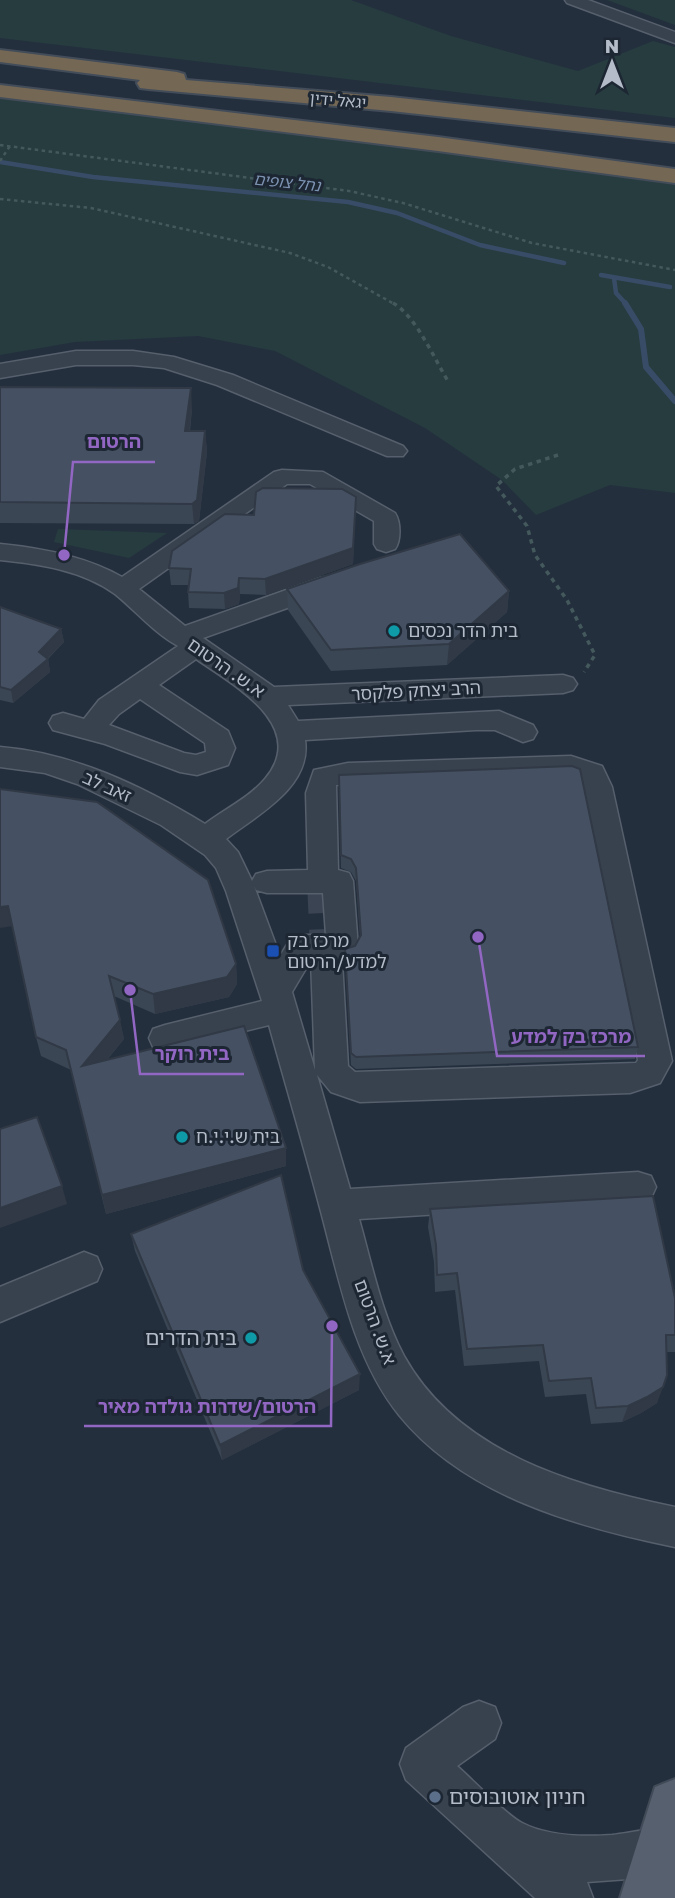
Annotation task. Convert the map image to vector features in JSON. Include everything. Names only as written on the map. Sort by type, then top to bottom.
[{"type":"highway","points":[[0,56],[391,104]]},
{"type":"highway","name":"יגאל ידין","points":[[0,68],[391,104],[675,135]]},
{"type":"highway","name":"יגאל ידין","points":[[0,80],[675,147]]},
{"type":"highway","points":[[0,91],[675,176]]},
{"type":"highway","points":[[281,125],[468,137],[675,159]]},
{"type":"street","points":[[573,0],[675,38]]},
{"type":"street","points":[[590,0],[675,31]]},
{"type":"street","points":[[0,371],[76,358],[133,358],[166,362],[225,380],[395,451]]},
{"type":"street","points":[[123,587],[282,477],[315,477],[386,518],[391,556]]},
{"type":"street","name":"א.ש. הרטום","points":[[0,552],[31,555],[68,564],[100,575],[123,587],[188,642],[269,697],[290,731]]},
{"type":"street","points":[[90,730],[108,707],[139,685],[188,642],[356,575]]},
{"type":"street","name":"הרב יצחק פלקסר","points":[[269,697],[562,684]]},
{"type":"street","points":[[63,723],[180,762],[197,765],[218,758],[221,748],[218,738],[139,685]]},
{"type":"street","points":[[206,838],[274,788],[287,769],[293,752],[290,731],[476,720],[499,721],[523,732]]},
{"type":"street","points":[[381,725],[386,771]]},
{"type":"street","name":"זאב לב","points":[[0,757],[47,763],[86,777],[206,838]]},
{"type":"street","points":[[323,881],[320,793],[324,776],[386,771],[571,766],[592,772],[598,787],[655,1061],[648,1073],[629,1079],[360,1087],[343,1082],[332,1072],[326,948]]},
{"type":"street","name":"א.ש. הרטום","points":[[206,838],[227,859],[257,929],[381,1347],[396,1377],[414,1403],[466,1447],[503,1473],[564,1498],[675,1527]]},
{"type":"street","points":[[166,1038],[278,1000],[302,947],[342,948],[338,881],[267,882]]},
{"type":"street","points":[[338,1205],[638,1187]]},
{"type":"street","points":[[0,1306],[84,1269]]},
{"type":"street","name":"א.ש. הרטום","points":[[619,1514],[675,1550]]},
{"type":"street","points":[[479,1723],[422,1764],[569,1898]]},
{"type":"street","points":[[503,1840],[544,1854],[585,1861],[621,1859],[662,1852]]},
{"type":"path","points":[[0,145],[349,191],[403,203],[532,243],[675,270]]},
{"type":"path","points":[[0,161],[10,146]]},
{"type":"path","points":[[0,199],[91,208],[290,253],[328,267],[400,307],[449,383]]},
{"type":"path","points":[[558,455],[524,464],[500,477],[496,486],[527,526],[535,555],[567,600],[595,655],[583,672],[562,684]]},
{"type":"green space","points":[[0,0],[351,0],[451,36],[578,71],[653,41],[675,47],[675,118],[0,38]]},
{"type":"green space","points":[[607,0],[675,0],[675,25]]},
{"type":"green space","points":[[0,95],[444,151],[675,185],[675,493],[610,485],[536,515],[502,480],[425,428],[275,351],[198,336],[75,342],[0,355]]},
{"type":"green space","points":[[58,529],[167,533],[129,558],[54,542]]},
{"type":"building","points":[[0,387],[191,388],[185,431],[205,431],[197,500],[192,504],[0,502]]},
{"type":"building","points":[[263,488],[342,489],[356,497],[353,548],[265,579],[239,578],[238,588],[224,593],[188,592],[191,569],[169,568],[172,551],[225,514],[254,515],[256,492]]},
{"type":"building","name":"בית הדר נכסים","points":[[460,534],[509,591],[449,644],[331,650],[287,589],[360,564]]},
{"type":"building","points":[[0,607],[61,629],[39,652],[48,659],[11,690],[0,687]]},
{"type":"building","points":[[572,766],[580,769],[638,1047],[356,1057],[351,1053],[345,949],[355,946],[361,935],[356,868],[351,859],[341,855],[339,775]]},
{"type":"building","points":[[0,789],[97,802],[208,880],[236,964],[227,977],[153,994],[109,976],[120,1020],[82,1066],[244,1026],[286,1148],[102,1195],[66,1050],[36,1037],[8,906],[0,907]]},
{"type":"building","points":[[37,1117],[62,1186],[0,1208],[0,1129]]},
{"type":"building","name":"בית הדרים","points":[[281,1175],[303,1270],[360,1374],[220,1445],[131,1234]]},
{"type":"building","points":[[653,1196],[675,1298],[675,1335],[666,1335],[667,1375],[663,1387],[628,1406],[596,1408],[591,1378],[549,1381],[543,1345],[467,1349],[457,1273],[437,1275],[436,1245],[430,1209]]},
{"type":"waterway","name":"נחל צופים","points":[[0,162],[93,177],[348,202],[397,213],[480,245],[564,263]]},
{"type":"waterway","name":"נחל צופים","points":[[601,275],[670,287]]},
{"type":"waterway","points":[[614,278],[616,293],[627,305]]},
{"type":"waterway","points":[[625,303],[641,329],[646,367],[675,401]]},
{"type":"tunnel","points":[[323,881],[326,948]]},
{"type":"place","name":"הרטום","points":[[64,555]]},
{"type":"place","name":"בית הדר נכסים","points":[[394,631]]},
{"type":"place","name":"מרכז בק למדע","points":[[478,937]]},
{"type":"place","name":"מרכז בק למדע/הרטום","points":[[273,951]]},
{"type":"place","name":"בית רוקר","points":[[130,990]]},
{"type":"place","name":"בית ש.י.י.ח","points":[[182,1137]]},
{"type":"place","name":"הרטום/שדרות גולדה מאיר","points":[[332,1326]]},
{"type":"place","name":"בית הדרים","points":[[251,1338]]},
{"type":"place","name":"חניון אוטובוסים","points":[[435,1797]]}]
